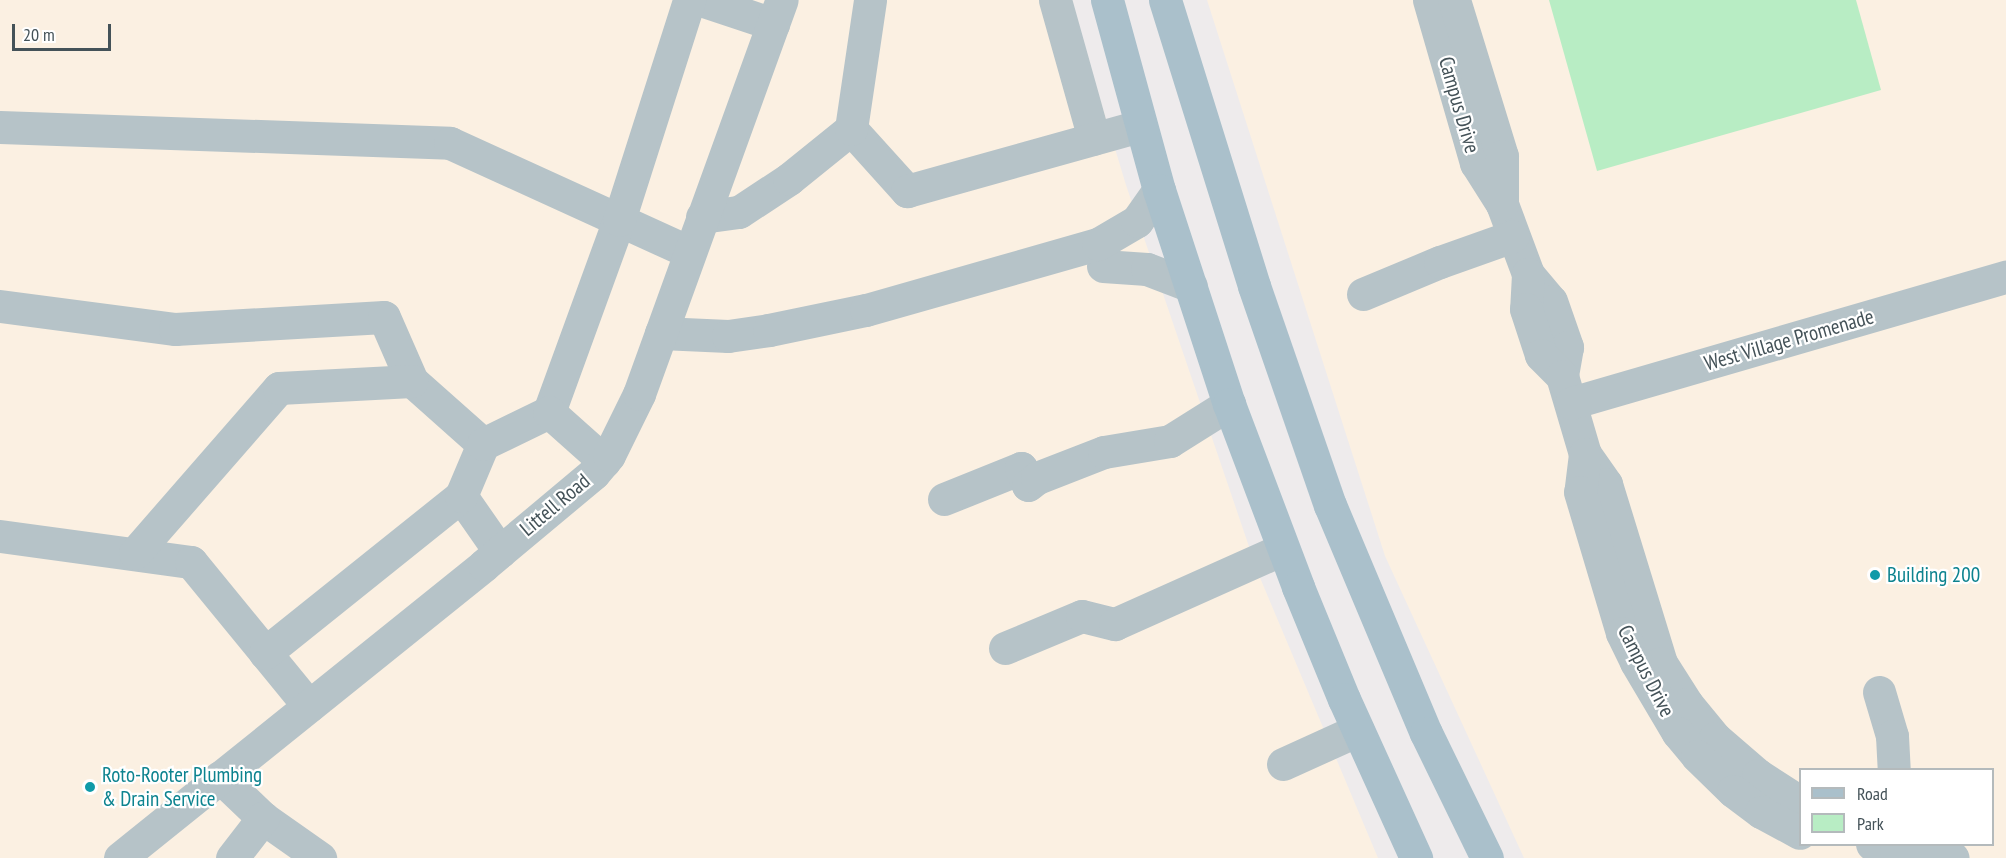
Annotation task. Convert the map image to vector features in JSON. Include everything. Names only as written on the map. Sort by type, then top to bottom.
[{"type":"main road","points":[[1107,0],[1159,190],[1229,404],[1283,549],[1358,730],[1416,858]]},
{"type":"main road","points":[[1165,0],[1254,286],[1330,505],[1426,733],[1486,858]]},
{"type":"street","points":[[265,652],[461,496],[483,444],[549,412],[619,220],[689,0]]},
{"type":"street","points":[[701,0],[778,12]]},
{"type":"street","points":[[702,217],[739,212],[789,180],[851,129],[870,0]]},
{"type":"street","points":[[1055,0],[1094,139]]},
{"type":"street","name":"Campus Drive","points":[[1429,0],[1476,164],[1502,204],[1528,274],[1551,302],[1567,347],[1567,390],[1585,454],[1606,484],[1660,663],[1687,704],[1715,738],[1758,775],[1799,801]]},
{"type":"street","name":"Campus Drive","points":[[1454,0],[1502,156],[1502,204]]},
{"type":"street","name":"Littell Road","points":[[120,858],[500,552],[594,473],[604,461],[639,394],[778,12]]},
{"type":"street","points":[[851,129],[907,191],[1140,126]]},
{"type":"street","points":[[0,127],[450,143],[689,252]]},
{"type":"street","points":[[1101,255],[1137,221],[1159,190]]},
{"type":"street","points":[[1363,294],[1440,262],[1513,236]]},
{"type":"street","points":[[661,333],[728,336],[769,330],[866,310],[1101,255],[1148,269],[1191,286]]},
{"type":"street","name":"West Village Promenade","points":[[1567,390],[2006,277]]},
{"type":"street","points":[[0,306],[175,329],[384,317],[412,381],[483,444]]},
{"type":"street","points":[[135,553],[279,388],[412,381]]},
{"type":"street","points":[[944,499],[1021,468],[1028,485],[1037,478],[1104,452],[1170,441],[1229,404]]},
{"type":"street","points":[[549,412],[604,461]]},
{"type":"street","name":"Campus Drive","points":[[1585,454],[1580,492],[1622,633],[1641,670],[1678,733],[1697,756],[1733,791],[1761,812],[1799,832]]},
{"type":"street","points":[[461,496],[500,552]]},
{"type":"street","points":[[0,536],[191,562],[309,706]]},
{"type":"street","points":[[1005,648],[1082,616],[1115,624],[1283,549]]},
{"type":"street","points":[[1879,692],[1892,736],[1894,768]]},
{"type":"street","points":[[1283,764],[1358,730]]},
{"type":"street","points":[[220,777],[263,818],[320,858]]},
{"type":"street","points":[[232,858],[263,818]]},
{"type":"street","points":[[1877,846],[1896,851],[1953,858]]},
{"type":"shaded area","points":[[0,0],[1070,0],[1126,185],[1258,573],[1378,858],[0,858]]},
{"type":"shaded area","points":[[1207,0],[2006,0],[2006,858],[1524,858],[1385,556]]},
{"type":"green space","points":[[1549,0],[1856,0],[1881,90],[1597,171]]},
{"type":"place","name":"Building 200","points":[[1875,575]]},
{"type":"place","name":"Roto-Rooter Plumbing & Drain Service","points":[[90,787]]}]
